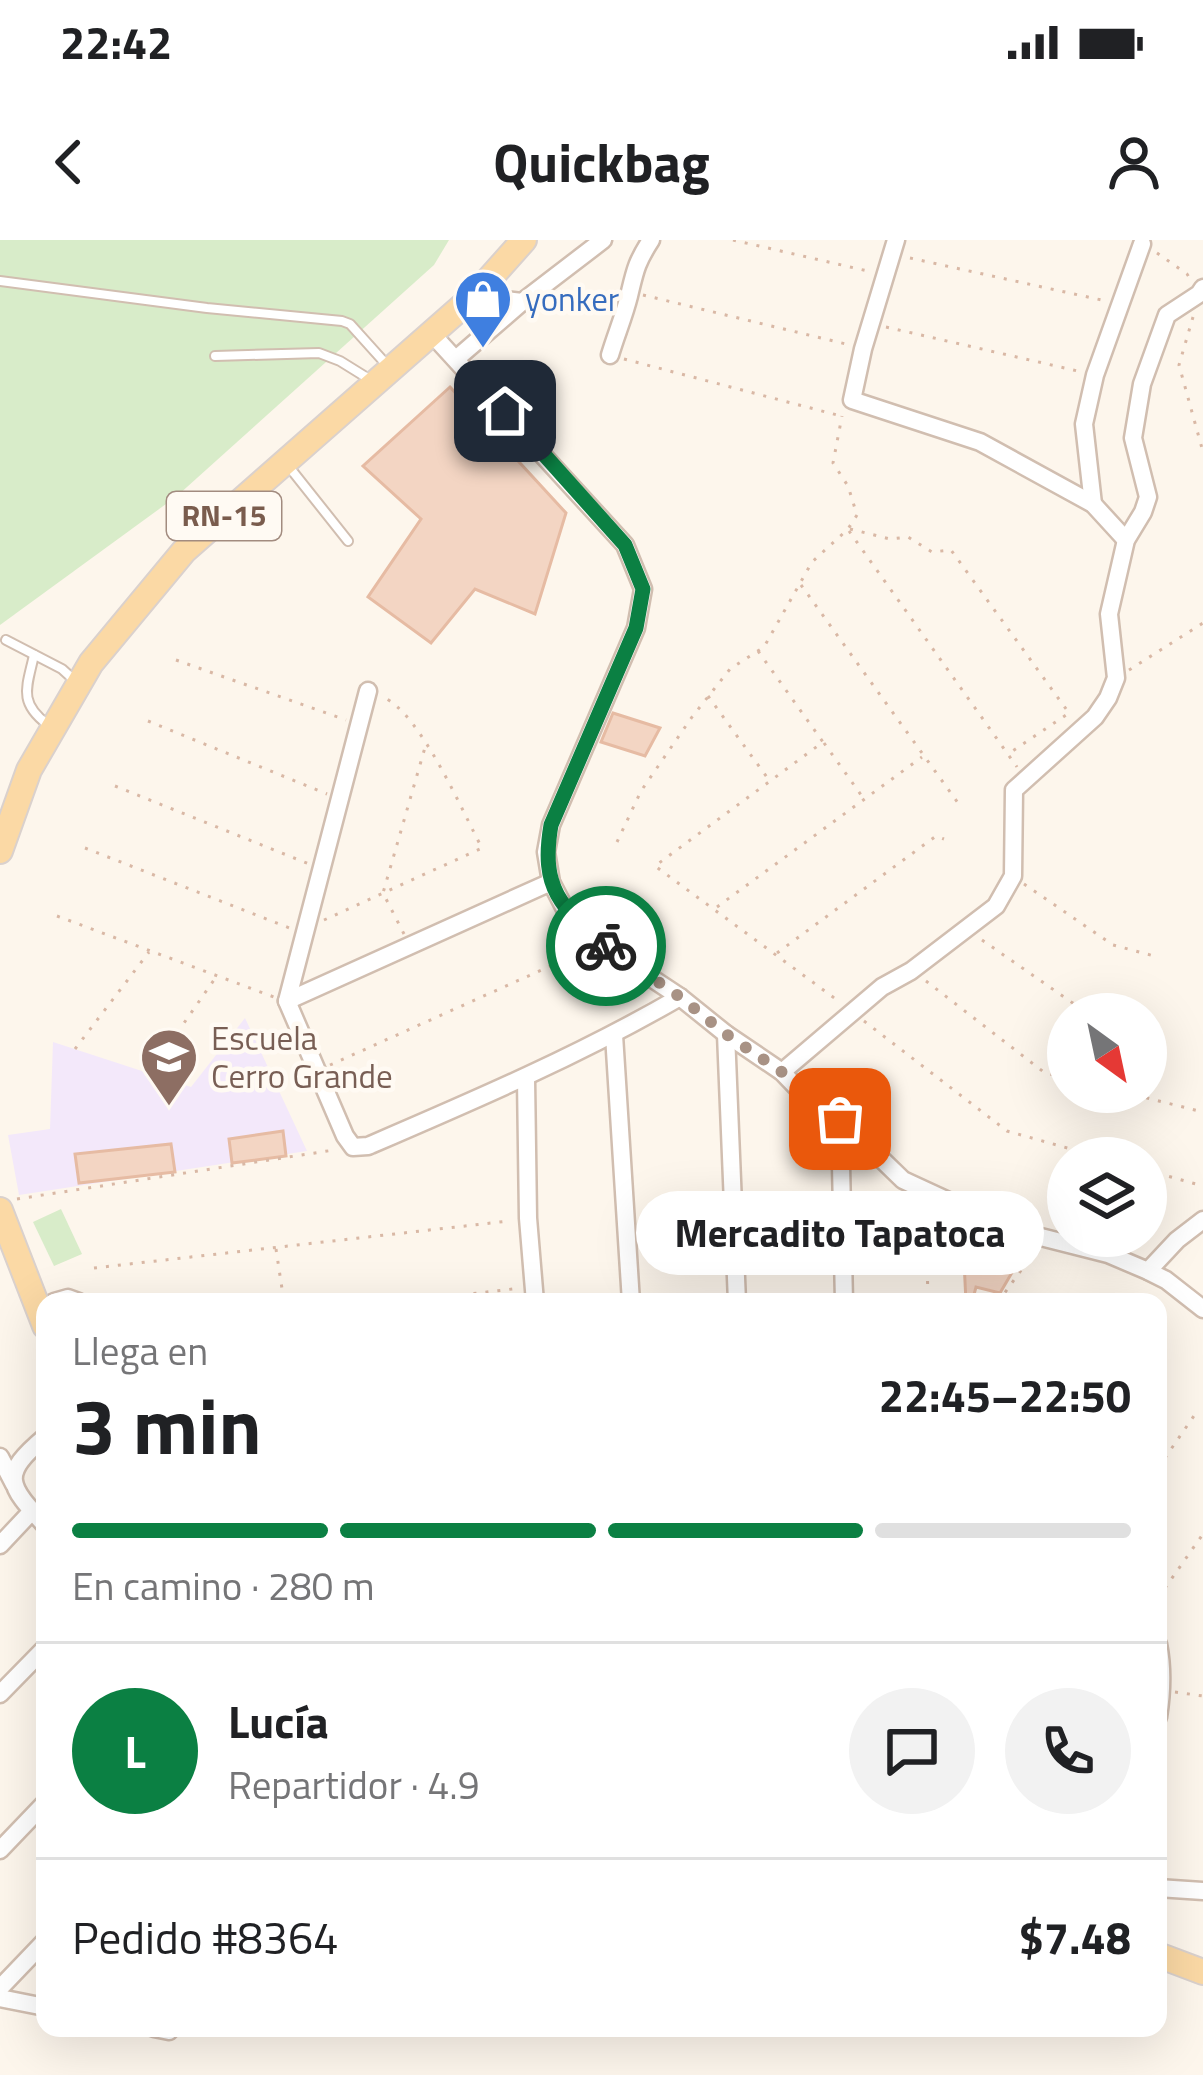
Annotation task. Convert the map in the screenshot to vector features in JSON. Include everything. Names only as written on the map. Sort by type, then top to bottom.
[{"type":"main road","name":"RN-15","points":[[0,850],[29,770],[91,663],[184,550],[474,296],[524,240]]},
{"type":"main road","points":[[0,1206],[38,1293]]},
{"type":"main road","points":[[1167,1958],[1203,1972]]},
{"type":"street","points":[[456,359],[603,240]]},
{"type":"street","points":[[610,355],[638,261],[651,240]]},
{"type":"street","points":[[1094,504],[1084,424],[1119,304],[1147,245]]},
{"type":"street","points":[[893,247],[852,400],[980,442],[1094,504],[1126,540]]},
{"type":"street","points":[[782,1072],[882,987],[996,906],[1013,876],[1014,790],[1095,717],[1116,678],[1109,614],[1126,540],[1148,497],[1133,438],[1142,383],[1167,315],[1202,293]]},
{"type":"street","points":[[474,296],[522,302]]},
{"type":"street","points":[[432,334],[625,545],[643,589],[636,628],[551,825],[546,852],[551,882],[565,909],[618,956],[782,1072],[903,1180],[1009,1229],[1108,1254],[1148,1270],[1203,1309]]},
{"type":"street","points":[[368,691],[287,1001],[353,1147],[368,1146],[526,1078],[680,997]]},
{"type":"street","points":[[287,1001],[551,882]]},
{"type":"street","points":[[726,1034],[737,1293]]},
{"type":"street","points":[[614,1035],[630,1293]]},
{"type":"street","points":[[526,1078],[534,1293]]},
{"type":"street","points":[[840,1119],[844,1293]]},
{"type":"street","points":[[1148,1270],[1203,1220]]},
{"type":"street","points":[[14,1485],[16,1463],[36,1446]]},
{"type":"street","points":[[0,1457],[36,1516]]},
{"type":"street","points":[[0,1546],[32,1511]]},
{"type":"street","points":[[0,1694],[36,1657]]},
{"type":"street","points":[[0,1850],[36,1812]]},
{"type":"street","points":[[1167,1889],[1203,1891]]},
{"type":"street","points":[[0,1988],[36,1950]]},
{"type":"street","points":[[0,1998],[36,2005]]},
{"type":"lane","points":[[0,281],[343,321],[383,376]]},
{"type":"lane","points":[[215,356],[319,353],[383,376]]},
{"type":"lane","points":[[286,462],[348,541]]},
{"type":"lane","points":[[6,640],[79,683]]},
{"type":"lane","points":[[34,655],[28,685],[30,709],[53,728]]},
{"type":"path","points":[[734,240],[885,275]]},
{"type":"path","points":[[1147,245],[1187,274],[1202,293],[1179,365],[1203,452]]},
{"type":"path","points":[[893,247],[1119,304]]},
{"type":"path","points":[[522,302],[560,297],[581,302],[631,286],[863,349]]},
{"type":"path","points":[[870,324],[1095,375]]},
{"type":"path","points":[[610,355],[842,416],[833,463],[848,486],[857,515],[812,562],[764,647],[730,669],[709,696],[641,791],[617,842]]},
{"type":"path","points":[[848,529],[1027,780]]},
{"type":"path","points":[[848,529],[908,537],[932,552],[951,550],[1069,713],[1008,754]]},
{"type":"path","points":[[801,584],[958,803]]},
{"type":"path","points":[[1116,678],[1203,623]]},
{"type":"path","points":[[758,651],[865,799]]},
{"type":"path","points":[[176,660],[359,724]]},
{"type":"path","points":[[86,848],[305,931],[482,848],[427,743],[392,701],[368,691]]},
{"type":"path","points":[[709,696],[770,781]]},
{"type":"path","points":[[148,721],[340,799]]},
{"type":"path","points":[[823,742],[655,866],[1007,1131],[1047,1142]]},
{"type":"path","points":[[410,946],[383,893],[427,743]]},
{"type":"path","points":[[714,909],[924,756]]},
{"type":"path","points":[[116,785],[321,869]]},
{"type":"path","points":[[776,954],[936,836],[944,839]]},
{"type":"path","points":[[1013,876],[1113,945],[1158,957]]},
{"type":"path","points":[[57,916],[287,1001]]},
{"type":"path","points":[[966,928],[1058,993]]},
{"type":"path","points":[[316,1071],[602,943]]},
{"type":"path","points":[[75,1049],[151,951]]},
{"type":"path","points":[[910,970],[1047,1073]]},
{"type":"path","points":[[150,1072],[218,976]]},
{"type":"path","points":[[1167,1103],[1203,1112]]},
{"type":"path","points":[[0,1206],[353,1147]]},
{"type":"path","points":[[1167,1176],[1203,1186]]},
{"type":"path","points":[[925,1190],[928,1293]]},
{"type":"path","points":[[94,1268],[528,1218]]},
{"type":"path","points":[[1004,1293],[1044,1238]]},
{"type":"path","points":[[276,1247],[283,1293]]},
{"type":"path","points":[[1167,1455],[1198,1410]]},
{"type":"path","points":[[1167,1585],[1203,1534]]},
{"type":"path","points":[[1167,1691],[1203,1696]]},
{"type":"shaded area","name":"Escuela Cerro Grande","points":[[245,1018],[307,1151],[19,1195],[8,1135],[50,1129],[53,1042],[191,1087]]},
{"type":"green space","points":[[0,240],[449,240],[434,265],[177,496],[0,625]]},
{"type":"green space","points":[[61,1209],[82,1254],[54,1266],[33,1222]]},
{"type":"building","points":[[450,387],[566,513],[535,614],[475,589],[431,643],[368,597],[421,519],[363,466]]},
{"type":"building","points":[[613,713],[660,728],[645,756],[601,742]]},
{"type":"building","points":[[283,1131],[286,1156],[232,1163],[229,1139]]},
{"type":"building","points":[[171,1144],[175,1172],[79,1183],[75,1154]]},
{"type":"building","points":[[971,1236],[1024,1252],[1000,1293],[976,1287],[974,1293],[966,1293],[964,1261]]},
{"type":"way so far","points":[[606,946],[840,1119]]},
{"type":"place","name":"yonker","points":[[483,350]]},
{"type":"place","name":"Escuela Cerro Grande","points":[[169,1108]]},
{"type":"place","name":"Mercadito Tapatoca","points":[[840,1119]]},
{"type":"route","points":[[505,411],[625,545],[643,589],[636,628],[551,825],[546,852],[551,882],[565,909],[606,946]]}]
